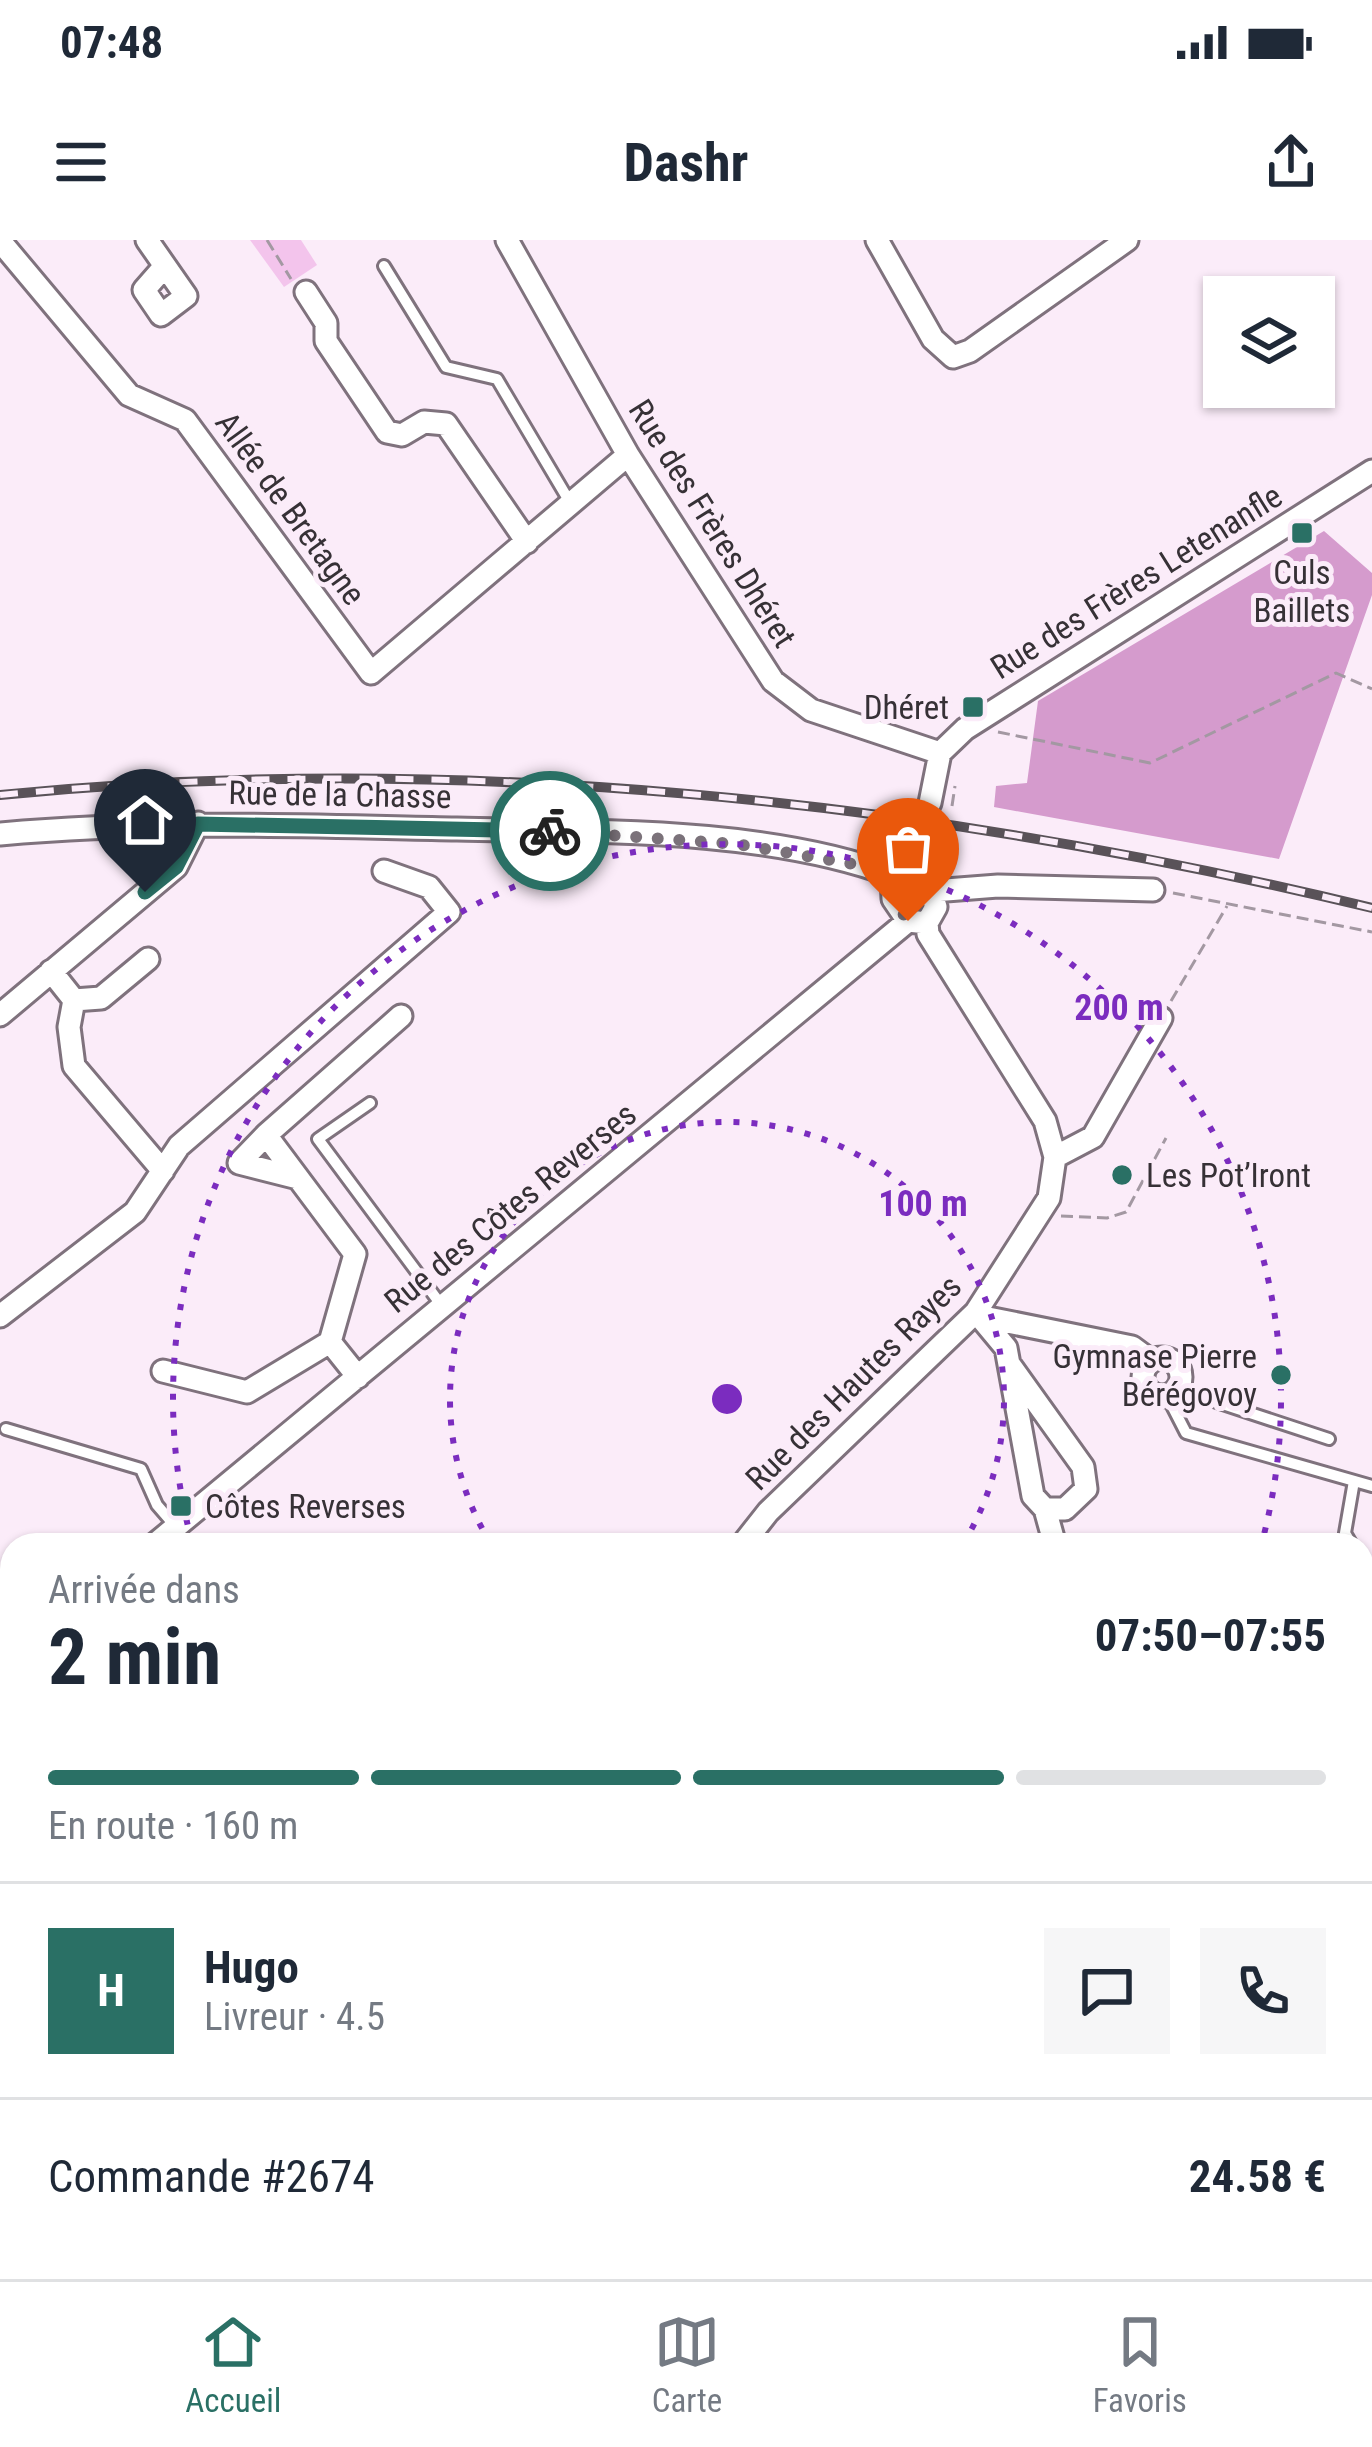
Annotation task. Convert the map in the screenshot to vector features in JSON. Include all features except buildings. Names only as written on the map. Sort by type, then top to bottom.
[{"type":"street","points":[[147,240],[165,266]]},
{"type":"street","name":"Rue des Frères Dhéret","points":[[507,240],[628,455],[708,585],[790,698],[836,719],[940,753]]},
{"type":"street","points":[[877,240],[932,339],[953,357],[970,351],[1127,240]]},
{"type":"street","name":"Allée de Bretagne","points":[[0,241],[129,395],[185,420],[371,673],[527,542]]},
{"type":"street","points":[[306,292],[326,322],[326,341],[387,432],[402,435],[424,422],[446,424],[527,542],[628,455]]},
{"type":"street","name":"Rue des Frères Letenanfle","points":[[940,753],[974,724],[1372,471]]},
{"type":"street","points":[[940,753],[941,804]]},
{"type":"street","points":[[0,1015],[176,867],[198,824]]},
{"type":"street","name":"Rue de la Chasse","points":[[0,834],[198,824],[640,835],[811,854],[892,875]]},
{"type":"street","points":[[918,922],[936,907],[933,891],[918,869],[925,830]]},
{"type":"street","points":[[918,869],[900,868],[892,875],[893,899],[918,922],[938,951],[1045,1121],[1055,1157],[1093,1137],[1162,1018]]},
{"type":"street","points":[[0,1316],[135,1212],[179,1146],[449,911],[429,887],[383,871]]},
{"type":"street","points":[[933,891],[998,886],[1154,890]]},
{"type":"street","name":"Rue des Côtes Reverses","points":[[172,1533],[442,1306],[918,922]]},
{"type":"street","points":[[74,1000],[101,998],[148,959]]},
{"type":"street","points":[[51,971],[74,1000],[69,1027],[74,1066],[163,1172]]},
{"type":"street","points":[[298,1178],[239,1163],[401,1016]]},
{"type":"street","points":[[163,1371],[247,1392],[330,1342],[355,1255],[266,1135]]},
{"type":"street","name":"Rue des Hautes Rayes","points":[[751,1533],[768,1512],[979,1315],[1041,1215],[1055,1157]]},
{"type":"street","points":[[979,1315],[1132,1347],[1151,1361],[1162,1358],[1178,1366],[1172,1393]]},
{"type":"street","points":[[979,1315],[1006,1348],[1033,1496],[1045,1508],[1052,1533]]},
{"type":"street","points":[[330,1342],[358,1377]]},
{"type":"street","points":[[1010,1365],[1083,1467],[1086,1489],[1078,1502],[1065,1509],[1045,1508]]},
{"type":"lane","points":[[384,266],[446,367],[496,379],[571,504]]},
{"type":"lane","points":[[370,1103],[319,1139],[442,1306]]},
{"type":"lane","points":[[1172,1393],[1329,1439]]},
{"type":"lane","points":[[1172,1393],[1186,1433],[1372,1486]]},
{"type":"lane","points":[[6,1430],[141,1469],[164,1533]]},
{"type":"lane","points":[[1346,1533],[1354,1481]]},
{"type":"path","points":[[267,240],[290,278],[306,292]]},
{"type":"path","points":[[974,724],[1150,763],[1336,673],[1372,689]]},
{"type":"path","points":[[941,804],[957,775]]},
{"type":"path","points":[[1154,890],[1372,932]]},
{"type":"path","points":[[1162,1018],[1228,903]]},
{"type":"path","points":[[1041,1215],[1119,1216],[1166,1138]]},
{"type":"shaded area","points":[[250,240],[301,240],[317,265],[284,287]]},
{"type":"shaded area","points":[[1324,531],[1372,573],[1372,595],[1279,859],[994,807],[996,786],[1027,783],[1038,701]]},
{"type":"railway","points":[[0,795],[345,778],[690,794],[1034,838],[1372,908]]},
{"type":"way so far","points":[[550,831],[736,844],[871,867],[892,875],[893,899],[908,921]]},
{"type":"place","name":"Culs Baillets","points":[[1302,533]]},
{"type":"place","name":"Dhéret","points":[[973,707]]},
{"type":"place","name":"Les Pot’Iront","points":[[1122,1175]]},
{"type":"place","name":"Gymnase Pierre Bérégovoy","points":[[1281,1375]]},
{"type":"place","name":"Côtes Reverses","points":[[181,1506]]},
{"type":"route","points":[[145,892],[176,867],[198,824],[550,831]]}]
